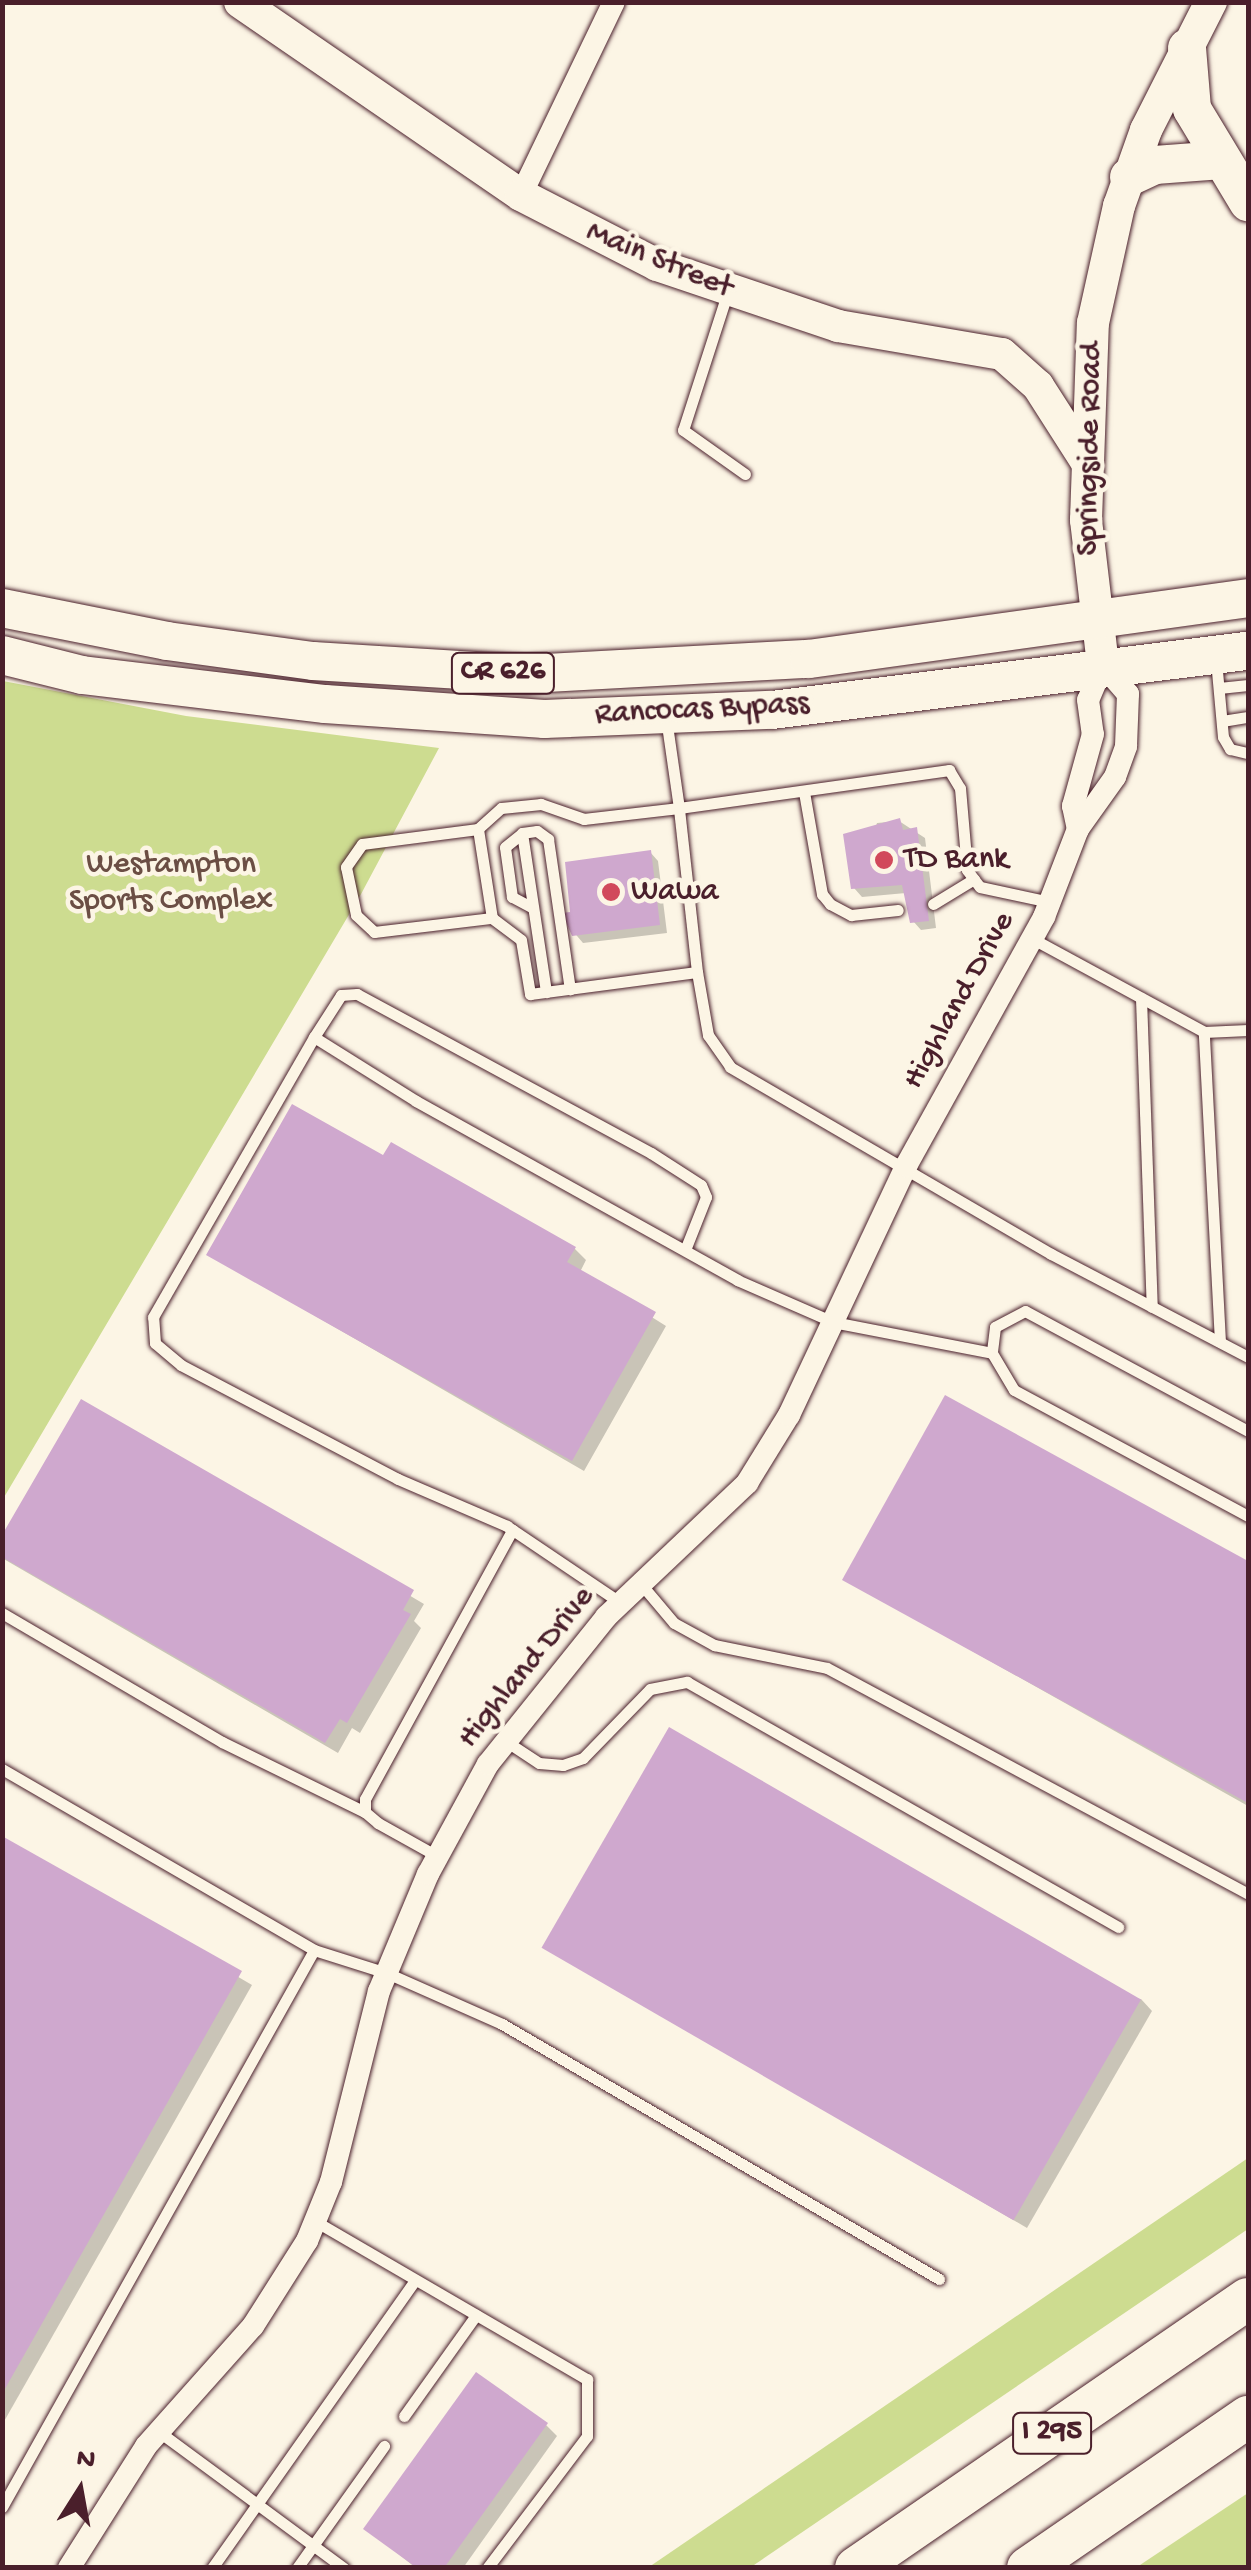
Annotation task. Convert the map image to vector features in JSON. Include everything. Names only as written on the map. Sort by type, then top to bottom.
[{"type":"highway","name":"I 295","points":[[856,2568],[1248,2299]]},
{"type":"highway","points":[[1028,2568],[1248,2417]]},
{"type":"main road","points":[[1187,48],[1192,109],[1248,202]]},
{"type":"main road","points":[[1129,177],[1156,165],[1222,160]]},
{"type":"main road","name":"CR 626","points":[[1095,618],[1248,598]]},
{"type":"main road","name":"Rancocas Bypass","points":[[2,608],[166,641],[313,661],[528,674],[808,659],[1095,618]]},
{"type":"main road","name":"Rancocas Bypass","points":[[2,655],[82,675],[325,704],[544,719],[772,710],[1103,665]]},
{"type":"main road","name":"CR 626","points":[[1103,665],[1228,664]]},
{"type":"street","name":"Main Street","points":[[240,2],[521,194],[657,266],[838,326],[1002,354],[1038,386],[1086,460]]},
{"type":"street","points":[[521,194],[614,2]]},
{"type":"street","name":"Springside Road","points":[[1103,665],[1095,618],[1086,460],[1093,323],[1129,177],[1211,2]]},
{"type":"street","name":"Highland Drive","points":[[69,2568],[158,2432],[253,2326],[315,2221],[387,1972],[437,1856],[504,1740],[621,1602],[747,1483],[790,1415],[906,1166],[1033,939],[1078,830],[1116,777],[1126,746],[1128,694],[1103,665],[1088,700],[1092,734],[1073,806],[1078,830]]},
{"type":"lane","points":[[728,291],[684,430],[746,474]]},
{"type":"lane","points":[[1228,664],[1248,684]]},
{"type":"lane","points":[[1228,664],[1222,721],[1230,749],[1248,753]]},
{"type":"lane","points":[[665,714],[708,1035],[730,1066],[1152,1307],[1248,1357]]},
{"type":"lane","points":[[1222,721],[1248,717]]},
{"type":"lane","points":[[492,918],[374,932],[356,916],[346,868],[362,844],[478,828],[502,808],[541,804],[584,820],[949,770],[960,788],[964,856],[974,879],[1012,897],[1050,902]]},
{"type":"lane","points":[[804,792],[822,894],[830,904],[852,915],[898,910]]},
{"type":"lane","points":[[478,828],[492,918],[521,940],[530,994],[698,972]]},
{"type":"lane","points":[[533,908],[512,897],[504,847],[522,833],[537,831],[548,839],[570,989]]},
{"type":"lane","points":[[522,833],[546,992]]},
{"type":"lane","points":[[438,834],[440,849]]},
{"type":"lane","points":[[394,840],[395,854]]},
{"type":"lane","points":[[933,904],[974,879]]},
{"type":"lane","points":[[448,906],[451,923]]},
{"type":"lane","points":[[404,912],[406,928]]},
{"type":"lane","points":[[1033,939],[1204,1032],[1248,1030]]},
{"type":"lane","points":[[621,1602],[512,1530],[398,1480],[181,1365],[155,1343],[153,1317],[341,995],[357,994],[652,1153],[701,1185],[706,1197],[685,1250]]},
{"type":"lane","points":[[1141,998],[1152,1307]]},
{"type":"lane","points":[[1204,1032],[1220,1342]]},
{"type":"lane","points":[[314,1037],[685,1250],[833,1322],[992,1353]]},
{"type":"lane","points":[[1248,1431],[1025,1311],[995,1328],[992,1353],[1014,1390],[1248,1516]]},
{"type":"lane","points":[[365,1812],[380,1767],[512,1530]]},
{"type":"lane","points":[[641,1584],[674,1623],[714,1645],[828,1668],[1248,1894]]},
{"type":"lane","points":[[2,1613],[222,1742],[365,1812],[437,1856]]},
{"type":"lane","points":[[504,1740],[540,1763],[573,1762],[650,1689],[688,1682],[1118,1927]]},
{"type":"lane","points":[[2,1769],[314,1950],[387,1972],[502,2024],[939,2279]]},
{"type":"lane","points":[[2,2507],[314,1950]]},
{"type":"lane","points":[[315,2221],[588,2380],[592,2394],[587,2436],[487,2568]]},
{"type":"lane","points":[[212,2568],[254,2502],[415,2280]]},
{"type":"lane","points":[[404,2416],[476,2315]]},
{"type":"lane","points":[[158,2432],[344,2568]]},
{"type":"lane","points":[[297,2568],[384,2446]]},
{"type":"green space","name":"Westampton Sports Complex","points":[[3,681],[186,716],[439,748],[360,896],[3,1499]]},
{"type":"green space","points":[[1248,2158],[1248,2229],[751,2567],[649,2567]]},
{"type":"green space","points":[[1248,2493],[1248,2567],[1137,2567]]},
{"type":"building","name":"TD Bank","points":[[900,818],[903,830],[917,827],[929,921],[910,923],[902,885],[851,889],[843,834]]},
{"type":"building","name":"Wawa","points":[[651,850],[660,925],[572,936],[562,913],[570,912],[565,862]]},
{"type":"building","points":[[292,1104],[383,1155],[391,1142],[576,1247],[567,1262],[656,1312],[572,1461],[206,1255]]},
{"type":"building","points":[[945,1395],[1248,1561],[1248,1803],[842,1580]]},
{"type":"building","points":[[81,1399],[414,1590],[403,1610],[411,1614],[347,1723],[340,1719],[325,1743],[2,1557],[2,1535]]},
{"type":"building","points":[[669,1727],[1141,1999],[1013,2220],[542,1948]]},
{"type":"building","points":[[2,1836],[242,1971],[2,2394]]},
{"type":"building","points":[[476,2372],[548,2423],[444,2568],[417,2568],[363,2529]]},
{"type":"place","name":"TD Bank","points":[[884,860]]},
{"type":"place","name":"Wawa","points":[[611,892]]}]
